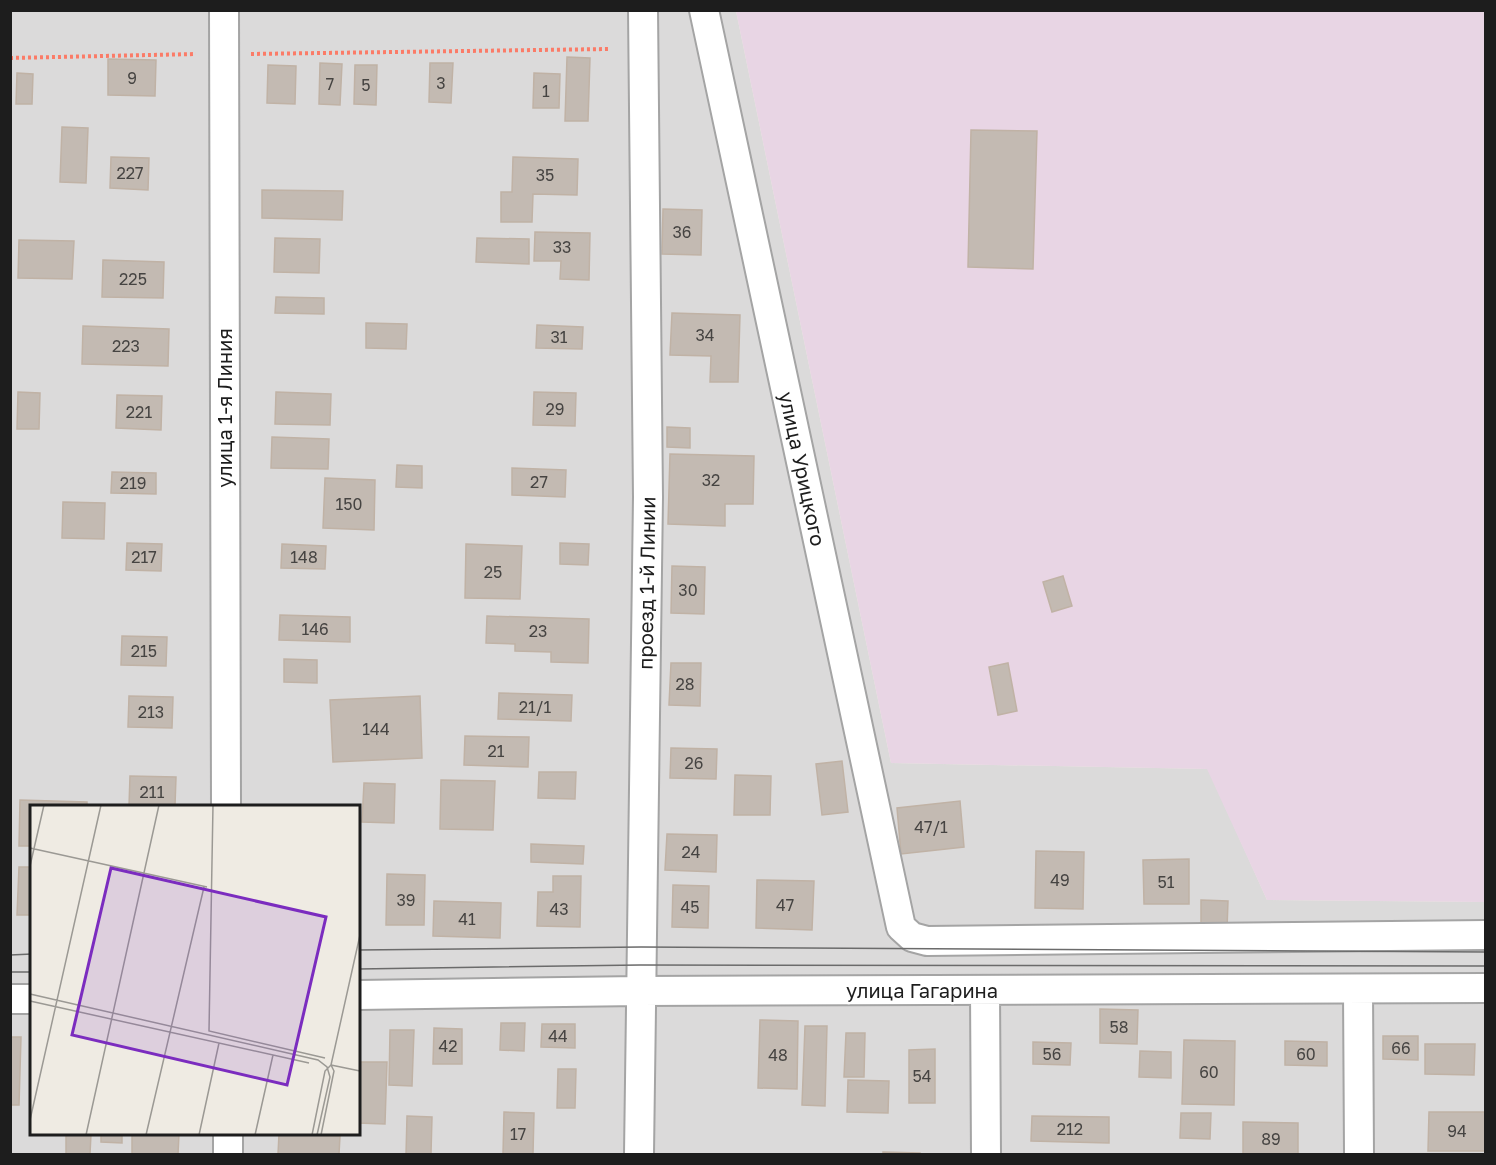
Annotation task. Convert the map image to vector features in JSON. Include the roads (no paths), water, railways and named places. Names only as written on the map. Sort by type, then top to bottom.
[{"type":"street","name":"улица 1-я Линия","points":[[224,10],[225,805]]},
{"type":"street","name":"проезд 1-й Линии","points":[[639,1155],[639,991],[648,497],[643,10]]},
{"type":"street","name":"улица Урицкого","points":[[704,10],[901,927],[912,937],[927,941],[1485,935]]},
{"type":"street","name":"улица Гагарина","points":[[360,995],[639,991],[986,992],[1485,988]]},
{"type":"street","points":[[1358,990],[1359,1155]]},
{"type":"street","points":[[986,992],[986,1155]]},
{"type":"street","points":[[10,999],[30,999]]},
{"type":"street","points":[[228,1135],[228,1155]]},
{"type":"tram line","points":[[360,950],[641,947],[1486,952]]},
{"type":"tram line","points":[[10,955],[30,954]]},
{"type":"tram line","points":[[360,969],[640,965],[1486,966]]},
{"type":"tram line","points":[[10,972],[30,972]]}]
